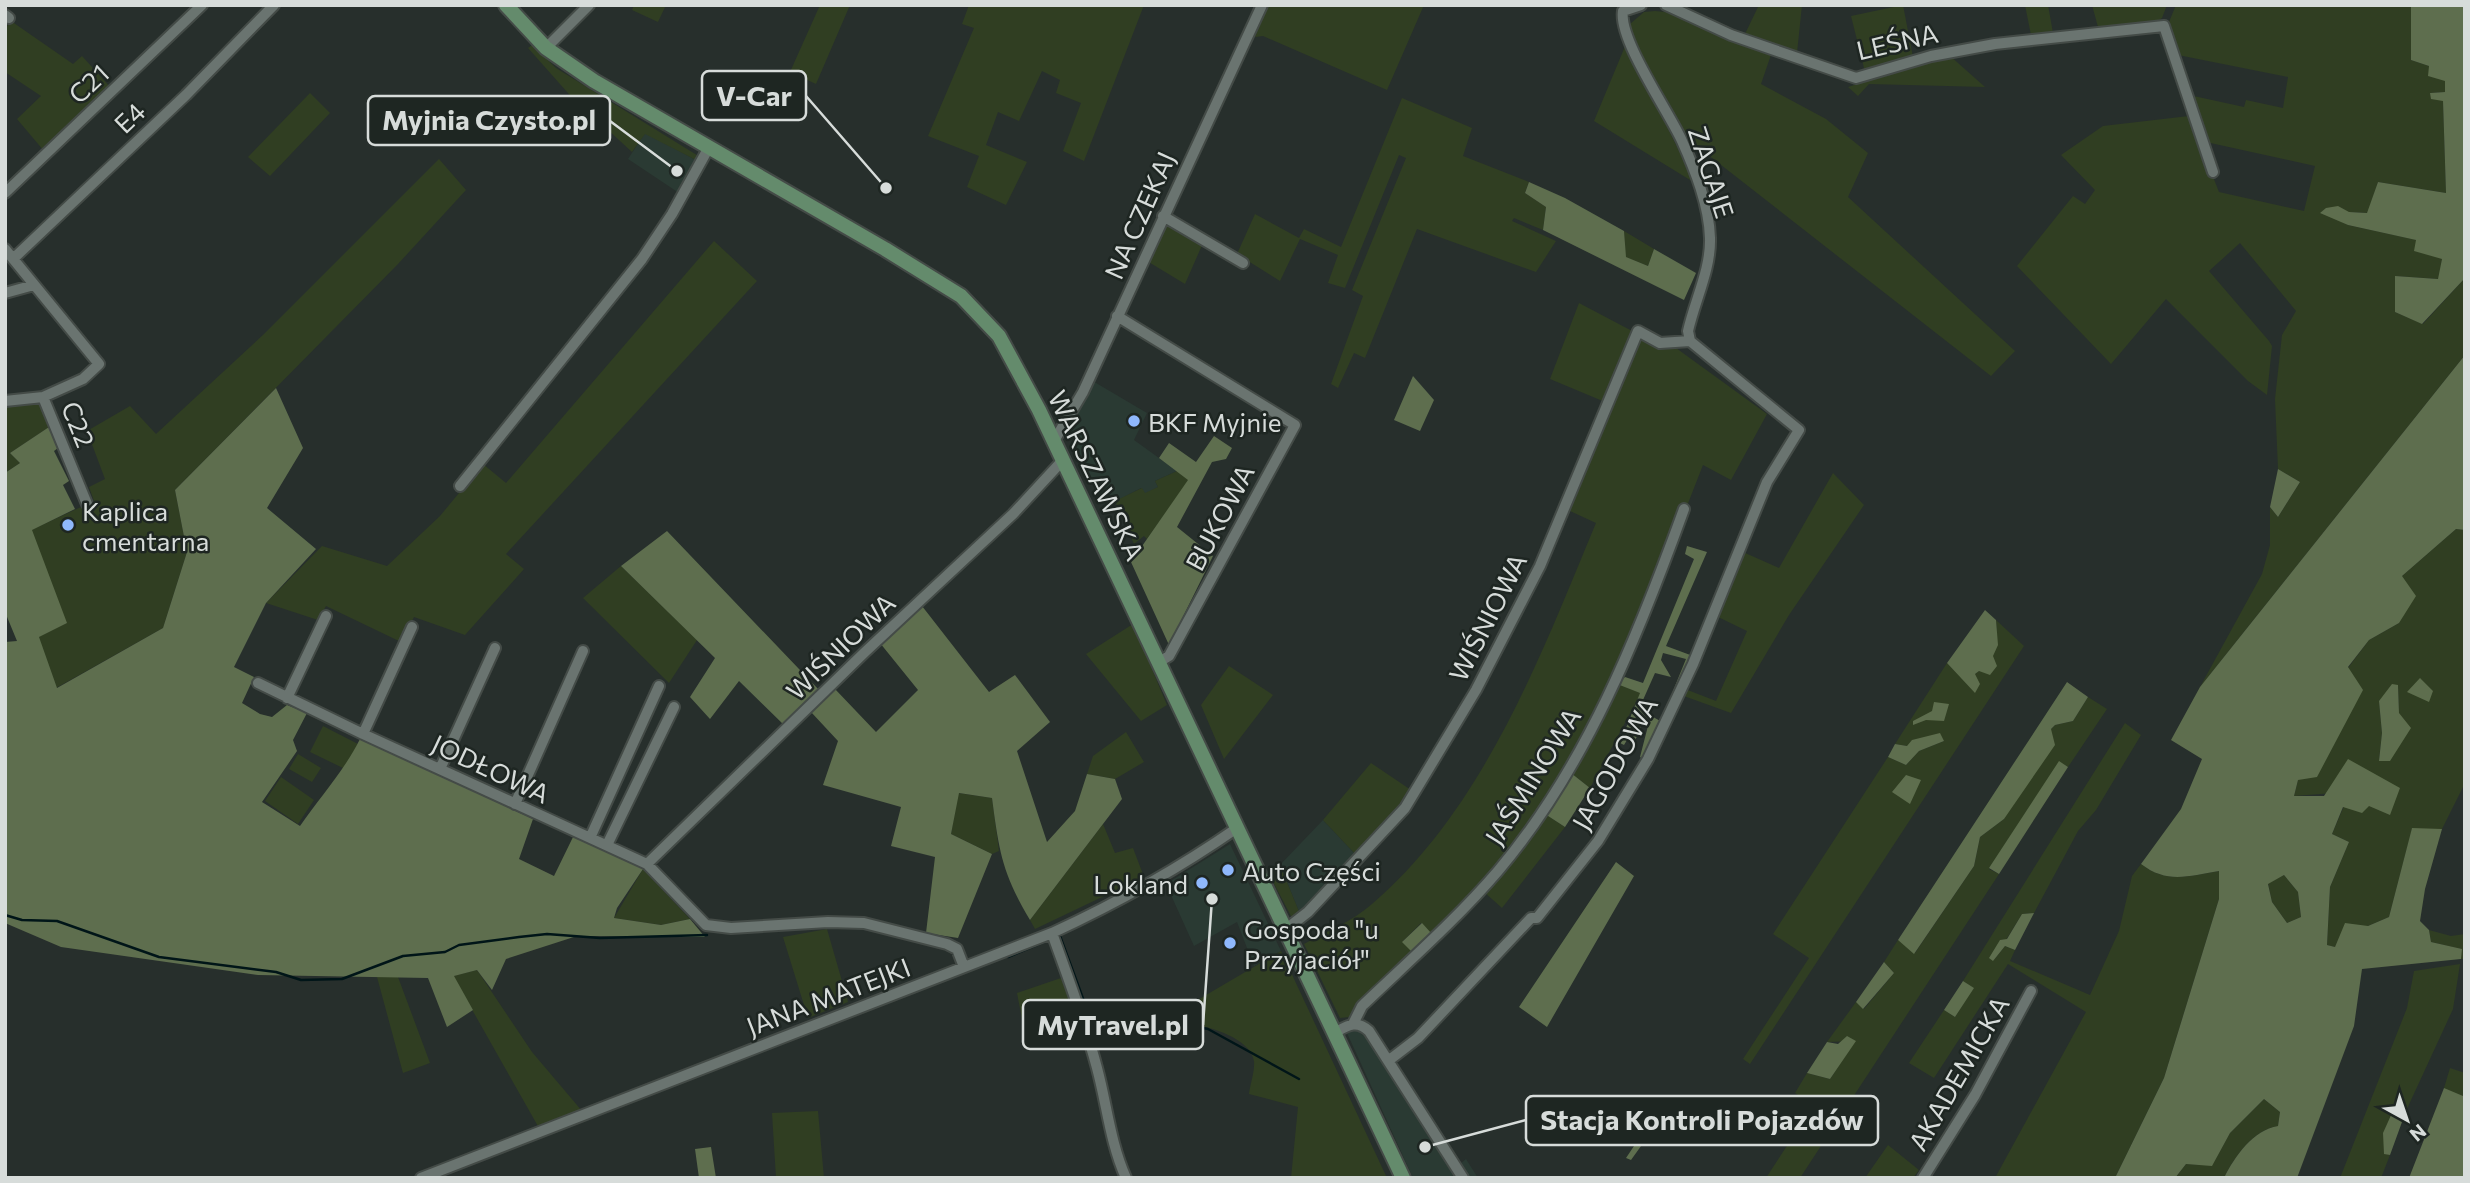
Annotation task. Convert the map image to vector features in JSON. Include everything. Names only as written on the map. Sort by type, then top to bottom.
[{"type":"main road","name":"WARSZAWSKA","points":[[506,5],[546,48],[594,81],[885,249],[961,296],[986,320],[1005,346],[1054,441],[1403,1178]]},
{"type":"street","name":"C21","points":[[5,193],[202,5]]},
{"type":"street","name":"E4","points":[[13,258],[186,96],[274,5]]},
{"type":"street","points":[[546,48],[589,5]]},
{"type":"street","name":"NA CZEKAJ","points":[[1054,441],[1073,412],[1262,5]]},
{"type":"street","points":[[1618,8],[1641,5]]},
{"type":"street","name":"LEŚNA","points":[[1666,5],[1731,35],[1856,78],[1931,56],[1994,44],[2164,26],[2213,172]]},
{"type":"street","name":"ZAGAJE","points":[[1618,8],[1625,33],[1682,141],[1706,211],[1710,237],[1708,264],[1688,331],[1690,341]]},
{"type":"street","points":[[460,486],[642,259],[672,214],[708,149]]},
{"type":"street","points":[[1163,216],[1243,263]]},
{"type":"street","points":[[5,249],[99,364],[83,379],[43,397]]},
{"type":"street","points":[[5,293],[34,285]]},
{"type":"street","name":"BUKOWA","points":[[1117,316],[1295,425],[1169,656],[1159,662]]},
{"type":"street","name":"WIŚNIOWA","points":[[1285,930],[1308,912],[1405,808],[1476,690],[1540,566],[1638,331],[1660,342],[1690,341]]},
{"type":"street","name":"JAGODOWA","points":[[1388,1061],[1418,1038],[1531,918],[1537,918],[1598,841],[1648,759],[1693,664],[1767,482],[1799,430],[1690,341]]},
{"type":"street","name":"C22","points":[[5,401],[43,397],[87,504]]},
{"type":"street","name":"WIŚNIOWA","points":[[647,864],[865,652],[1013,513],[1063,460]]},
{"type":"street","name":"JAŚMINOWA","points":[[1353,1024],[1362,1006],[1497,872],[1554,794],[1615,681],[1684,509]]},
{"type":"street","points":[[287,698],[326,616]]},
{"type":"street","points":[[363,734],[412,628]]},
{"type":"street","points":[[440,769],[495,648]]},
{"type":"street","points":[[515,804],[583,650]]},
{"type":"street","name":"JODŁOWA","points":[[258,683],[647,864],[706,925],[731,928],[828,922],[864,923],[947,944],[957,949],[964,967]]},
{"type":"street","points":[[590,838],[659,686]]},
{"type":"street","points":[[607,845],[674,706]]},
{"type":"street","name":"JANA MATEJKI","points":[[421,1178],[1052,933],[1132,894],[1237,828]]},
{"type":"street","points":[[1052,933],[1098,1069],[1115,1154],[1126,1178]]},
{"type":"street","name":"AKADEMICKA","points":[[1923,1178],[1975,1095],[2031,991]]},
{"type":"street","points":[[1334,1033],[1353,1024],[1369,1031],[1463,1178]]},
{"type":"shaded area","points":[[645,133],[698,161],[679,193],[628,159]]},
{"type":"shaded area","points":[[1091,380],[1147,413],[1134,440],[1177,471],[1155,481],[1158,487],[1145,494],[1141,488],[1105,507],[1070,434]]},
{"type":"shaded area","points":[[1323,820],[1357,856],[1300,914],[1280,865]]},
{"type":"shaded area","points":[[1230,844],[1281,951],[1254,966],[1237,922],[1194,946],[1166,884]]},
{"type":"shaded area","points":[[1355,1029],[1368,1039],[1454,1169],[1466,1159],[1478,1178],[1413,1178],[1347,1033]]},
{"type":"green space","points":[[634,5],[666,5],[658,22],[632,10]]},
{"type":"green space","points":[[820,5],[850,5],[816,84],[790,72]]},
{"type":"green space","points":[[969,5],[1144,5],[1084,161],[1063,151],[1081,103],[1056,93],[1060,80],[1042,71],[1019,121],[998,112],[986,145],[1027,162],[1006,205],[967,187],[979,156],[928,136],[974,28],[962,24]]},
{"type":"green space","points":[[1268,5],[1424,5],[1387,90],[1263,36],[1255,37]]},
{"type":"green space","points":[[1755,5],[1802,5],[1797,53],[1745,34],[1758,7]]},
{"type":"green space","points":[[1903,5],[1913,57],[1865,72],[1851,16]]},
{"type":"green space","points":[[2025,5],[2048,5],[2053,33],[2031,35]]},
{"type":"green space","points":[[2092,5],[2167,5],[2162,18],[2157,21],[2098,27]]},
{"type":"green space","points":[[2176,5],[2411,5],[2411,60],[2429,66],[2429,76],[2445,80],[2445,92],[2430,93],[2443,100],[2446,193],[2378,182],[2368,213],[2349,212],[2337,219],[2348,225],[2417,240],[2442,259],[2439,279],[2395,276],[2395,312],[2423,324],[2465,278],[2465,355],[2200,687],[2262,574],[2270,545],[2270,507],[2278,517],[2300,482],[2278,469],[2275,399],[2282,335],[2296,311],[2240,243],[2209,271],[2272,346],[2267,395],[2248,381],[2166,299],[2111,364],[2017,266],[2073,196],[2085,204],[2095,190],[2061,155],[2103,126],[2189,116],[2219,192],[2304,211],[2315,166],[2206,142],[2189,95],[2244,107],[2246,100],[2283,108],[2288,77],[2178,55],[2169,22]]},
{"type":"green space","points":[[2411,5],[2465,5],[2465,278],[2422,324],[2395,312],[2395,276],[2438,279],[2442,259],[2414,251],[2416,240],[2348,225],[2320,213],[2326,208],[2338,206],[2349,212],[2367,213],[2378,182],[2446,193],[2443,101],[2431,99],[2430,93],[2445,92],[2445,81],[2428,76],[2429,66],[2411,60]]},
{"type":"green space","points":[[1644,12],[1665,12],[1772,52],[1761,84],[1826,119],[1868,153],[1848,197],[2015,351],[1991,376],[1684,136],[1631,38],[1630,24]]},
{"type":"green space","points":[[11,21],[73,64],[82,56],[111,88],[44,151],[17,119],[41,96],[5,72],[5,29]]},
{"type":"green space","points":[[1626,44],[1695,183],[1594,121]]},
{"type":"green space","points":[[532,45],[556,68],[700,157],[698,161],[645,134],[632,152],[595,118],[580,98],[575,101],[528,48]]},
{"type":"green space","points":[[1949,55],[1985,87],[1869,84],[1858,96],[1848,87]]},
{"type":"green space","points":[[310,93],[330,113],[270,176],[248,157]]},
{"type":"green space","points":[[1402,98],[1472,128],[1463,156],[1529,182],[1525,193],[1546,207],[1543,230],[1514,218],[1512,221],[1556,241],[1536,272],[1417,229],[1365,358],[1354,353],[1338,388],[1331,384],[1363,296],[1352,290],[1406,158],[1399,155],[1345,288],[1328,283],[1338,255],[1300,239],[1280,281],[1237,254],[1255,214],[1299,238],[1304,229],[1341,247]]},
{"type":"green space","points":[[439,159],[466,190],[398,264],[175,490],[187,552],[163,628],[56,688],[38,637],[66,623],[31,530],[94,501],[89,487],[105,479],[87,431],[130,406],[156,434],[264,334]]},
{"type":"green space","points":[[1529,182],[1565,198],[1624,231],[1626,257],[1648,266],[1654,249],[1696,273],[1684,300],[1543,230],[1546,207],[1525,193]]},
{"type":"green space","points":[[1165,222],[1203,243],[1185,284],[1147,261]]},
{"type":"green space","points":[[1624,231],[1654,249],[1648,266],[1625,257]]},
{"type":"green space","points":[[714,241],[757,281],[506,554],[524,569],[465,635],[414,617],[401,642],[326,606],[318,620],[266,603],[322,546],[387,566],[440,516],[483,464],[506,483]]},
{"type":"green space","points":[[1579,303],[1634,332],[1605,402],[1550,379]]},
{"type":"green space","points":[[1647,338],[1664,347],[1676,348],[1767,414],[1731,480],[1703,465],[1620,667],[1569,764],[1540,810],[1509,853],[1481,884],[1432,934],[1421,923],[1403,941],[1413,953],[1349,1017],[1340,1018],[1304,944],[1348,921],[1372,904],[1412,865],[1447,823],[1478,776],[1554,625],[1596,523],[1570,511],[1640,339]]},
{"type":"green space","points":[[2465,355],[2465,530],[2456,529],[2402,576],[2416,596],[2399,623],[2369,640],[2348,667],[2363,690],[2317,777],[2298,780],[2294,796],[2324,796],[2348,759],[2400,788],[2390,815],[2369,806],[2362,813],[2343,807],[2332,834],[2349,842],[2330,887],[2327,945],[2335,947],[2345,923],[2368,926],[2389,917],[2412,828],[2442,829],[2425,889],[2420,921],[2429,930],[2431,942],[2462,949],[2461,959],[2362,969],[2354,1026],[2297,1178],[2224,1178],[2239,1153],[2253,1138],[2278,1126],[2280,1112],[2264,1099],[2230,1133],[2212,1166],[2186,1164],[2175,1178],[2115,1178],[2164,1078],[2219,899],[2219,871],[2178,877],[2160,874],[2141,864],[2181,809],[2202,759],[2171,740],[2200,687]],"holes":[[[2284,875],[2298,892],[2301,917],[2287,923],[2272,902],[2268,884]]]},
{"type":"green space","points":[[1413,376],[1434,400],[1420,431],[1394,420]]},
{"type":"green space","points":[[276,388],[303,448],[267,508],[316,549],[266,603],[234,667],[254,677],[242,703],[260,714],[272,717],[287,705],[307,713],[293,740],[297,751],[262,802],[300,826],[360,739],[533,819],[519,859],[554,876],[574,835],[643,869],[617,908],[614,918],[661,925],[690,919],[705,937],[577,936],[506,959],[492,990],[477,970],[454,976],[473,1010],[447,1027],[428,978],[258,975],[61,947],[5,923],[5,642],[17,641],[5,612],[5,473],[20,463],[10,453],[49,427],[58,448],[54,451],[69,481],[63,485],[75,509],[32,530],[67,623],[39,637],[57,688],[163,628],[187,552],[175,490]]},
{"type":"green space","points":[[40,401],[49,427],[10,453],[20,463],[5,473],[5,404]]},
{"type":"green space","points":[[1214,436],[1232,448],[1226,459],[1212,462],[1177,527],[1213,556],[1169,645],[1131,562],[1188,480],[1159,458],[1169,443],[1196,462]]},
{"type":"green space","points":[[2278,469],[2300,482],[2278,517],[2270,507]]},
{"type":"green space","points":[[1177,471],[1189,480],[1147,539],[1144,536],[1134,544],[1115,501],[1142,488],[1145,493],[1158,487],[1155,481]]},
{"type":"green space","points":[[1833,473],[1864,505],[1789,615],[1731,713],[1681,695],[1685,689],[1716,701],[1747,631],[1716,616],[1743,552],[1779,568]]},
{"type":"green space","points":[[2456,529],[2465,530],[2465,783],[2442,829],[2412,829],[2389,917],[2368,926],[2335,947],[2327,945],[2330,887],[2349,842],[2332,834],[2344,806],[2368,806],[2400,788],[2294,796],[2298,780],[2348,668],[2369,640],[2399,623],[2402,576]],"holes":[[[2398,685],[2399,713],[2379,760],[2382,733],[2379,701]]]},
{"type":"green space","points":[[667,531],[820,691],[785,726],[739,681],[710,719],[690,697],[715,658],[621,566]]},
{"type":"green space","points":[[1687,546],[1707,552],[1666,646],[1693,656],[1677,693],[1673,691],[1686,659],[1663,653],[1661,660],[1671,677],[1655,673],[1639,709],[1662,722],[1644,760],[1640,757],[1649,722],[1636,717],[1633,723],[1641,727],[1634,743],[1627,740],[1624,745],[1620,743],[1640,693],[1617,684],[1625,677],[1643,683],[1694,559],[1685,554]]},
{"type":"green space","points":[[621,566],[697,640],[669,683],[583,598]]},
{"type":"green space","points":[[922,606],[989,692],[1015,675],[1050,722],[1017,751],[1047,842],[1075,811],[1087,774],[1115,779],[1122,799],[1030,920],[1013,889],[1003,861],[992,798],[959,793],[951,834],[992,854],[958,938],[926,933],[935,857],[891,846],[901,807],[823,785],[838,741],[811,712],[835,689],[876,732],[918,690],[880,643]]},
{"type":"green space","points":[[1985,610],[1996,620],[1998,645],[1993,656],[1997,666],[1990,675],[1979,671],[1975,674],[1980,684],[1975,693],[1947,663]]},
{"type":"green space","points":[[1996,620],[2024,646],[1750,1064],[1743,1059],[1809,958],[1773,934],[1888,757],[1906,765],[1919,751],[1944,741],[1907,746],[1895,744],[1947,663],[1975,692],[1975,674],[1987,663],[1994,651]]},
{"type":"green space","points":[[1133,624],[1167,705],[1141,721],[1086,654]]},
{"type":"green space","points":[[1229,666],[1273,695],[1224,759],[1201,705]]},
{"type":"green space","points":[[2420,678],[2433,691],[2429,702],[2407,692]]},
{"type":"green space","points":[[2067,682],[2088,697],[2073,721],[2055,725],[2051,729],[2055,745],[2004,819],[1980,837],[1974,866],[1914,954],[1898,940]]},
{"type":"green space","points":[[1617,684],[1641,693],[1590,788],[1571,773]]},
{"type":"green space","points":[[2392,684],[2398,685],[2399,713],[2411,728],[2390,761],[2379,761],[2382,733],[2379,701]]},
{"type":"green space","points":[[2088,697],[2107,709],[2068,767],[2059,762],[1989,869],[1999,874],[1800,1178],[1766,1178],[1813,1106],[1795,1093],[1807,1073],[1830,1079],[1855,1041],[1827,1042],[1856,1002],[1864,1009],[1894,973],[1884,962],[1898,940],[1915,953],[1974,866],[1980,837],[2004,819],[2051,729],[2055,725],[2073,721]]},
{"type":"green space","points":[[1934,702],[1949,704],[1944,721],[1926,720],[1913,725],[1913,721],[1932,711]]},
{"type":"green space","points":[[2125,723],[2141,735],[2096,810],[2078,831],[2034,913],[2022,914],[1993,961],[2005,946],[2015,950],[2010,961],[2090,995],[2119,931],[2132,876],[2141,864],[2160,874],[2178,877],[2219,871],[2219,899],[2164,1078],[2115,1178],[1995,1178],[2086,1012],[2008,964],[1934,1078],[1909,1063],[1944,1010],[1955,1017],[1973,988],[1963,981]]},
{"type":"green space","points":[[323,726],[358,744],[345,769],[310,752]]},
{"type":"green space","points":[[1126,732],[1144,762],[1115,779],[1087,774],[1093,756]]},
{"type":"green space","points":[[1940,733],[1944,741],[1919,751],[1906,765],[1888,757],[1895,744],[1907,746],[1912,740]]},
{"type":"green space","points":[[298,754],[321,768],[312,782],[289,769]]},
{"type":"green space","points":[[2059,761],[2068,767],[1999,874],[1989,868]]},
{"type":"green space","points":[[1371,763],[1411,790],[1357,856],[1323,820]]},
{"type":"green space","points":[[1571,773],[1590,788],[1565,827],[1545,814]]},
{"type":"green space","points":[[1906,775],[1921,780],[1910,804],[1892,792]]},
{"type":"green space","points":[[281,777],[314,800],[298,824],[265,801]]},
{"type":"green space","points":[[958,793],[992,798],[999,851],[992,854],[951,834]]},
{"type":"green space","points":[[1545,814],[1565,827],[1502,908],[1483,891]]},
{"type":"green space","points":[[1103,824],[1115,853],[1133,848],[1144,877],[1035,929],[1030,920]]},
{"type":"green space","points":[[1616,862],[1634,876],[1547,1027],[1519,1007]]},
{"type":"green space","points":[[1280,865],[1300,914],[1293,920],[1270,876]]},
{"type":"green space","points":[[643,869],[690,919],[661,925],[614,918]]},
{"type":"green space","points":[[2284,875],[2298,892],[2301,917],[2287,923],[2272,902],[2268,883]]},
{"type":"green space","points":[[2034,913],[2015,950],[2005,946],[1993,961],[1989,958],[2000,940],[2007,939],[2022,914]]},
{"type":"green space","points":[[1422,923],[1432,934],[1413,953],[1402,942]]},
{"type":"green space","points":[[827,929],[848,1002],[808,1018],[783,937]]},
{"type":"green space","points":[[2429,930],[2451,936],[2465,934],[2465,959],[2461,959],[2461,949],[2431,942]]},
{"type":"green space","points":[[1281,951],[1387,1178],[1291,1178],[1298,1107],[1249,1094],[1254,1061],[1250,1051],[1242,1043],[1217,1030],[1167,1018]]},
{"type":"green space","points":[[1884,962],[1894,973],[1863,1009],[1856,1002]]},
{"type":"green space","points":[[2460,964],[2453,1009],[2406,1111],[2392,1113],[2384,1153],[2390,1155],[2381,1178],[2340,1178],[2407,1008],[2414,971]]},
{"type":"green space","points":[[477,970],[532,1052],[582,1111],[539,1128],[453,976]]},
{"type":"green space","points":[[377,977],[398,977],[430,1063],[403,1073]]},
{"type":"green space","points":[[1061,978],[1072,1007],[1023,1024],[1017,993]]},
{"type":"green space","points":[[1963,981],[1974,988],[1955,1017],[1944,1010]]},
{"type":"green space","points":[[1847,1036],[1856,1041],[1830,1079],[1807,1073],[1827,1042],[1838,1044]]},
{"type":"green space","points":[[2450,1068],[2465,1073],[2465,1113],[2444,1088]]},
{"type":"green space","points":[[2444,1088],[2463,1096],[2465,1178],[2409,1178]]},
{"type":"green space","points":[[2264,1099],[2280,1112],[2278,1126],[2253,1138],[2239,1153],[2224,1178],[2175,1178],[2186,1164],[2212,1165],[2230,1133]]},
{"type":"green space","points":[[818,1111],[824,1178],[776,1178],[772,1113]]},
{"type":"green space","points":[[2406,1111],[2390,1155],[2384,1154],[2383,1133],[2392,1113]]},
{"type":"green space","points":[[1654,1116],[1659,1121],[1631,1160],[1626,1158]]},
{"type":"green space","points":[[1888,1145],[1919,1170],[1913,1178],[1865,1178]]},
{"type":"green space","points":[[711,1147],[716,1178],[699,1178],[695,1149]]},
{"type":"waterway","points":[[5,915],[22,920],[57,921],[159,957],[276,972],[301,980],[342,979],[403,956],[445,952],[459,945],[519,937],[547,934],[600,938],[707,935]]},
{"type":"waterway","points":[[1060,936],[1085,1004],[1208,1029],[1299,1079]]},
{"type":"waterway","points":[[1008,957],[1049,940]]},
{"type":"place","name":"Myjnia Czysto.pl","points":[[677,171]]},
{"type":"place","name":"V-Car","points":[[886,188]]},
{"type":"place","name":"BKF Myjnie","points":[[1134,421]]},
{"type":"place","name":"Kaplica cmentarna","points":[[68,525]]},
{"type":"place","name":"Auto Części","points":[[1228,870]]},
{"type":"place","name":"Lokland","points":[[1202,883]]},
{"type":"place","name":"MyTravel.pl","points":[[1212,899]]},
{"type":"place","name":"Gospoda \"u Przyjaciół\"","points":[[1230,943]]},
{"type":"place","name":"Stacja Kontroli Pojazdów","points":[[1425,1147]]}]
